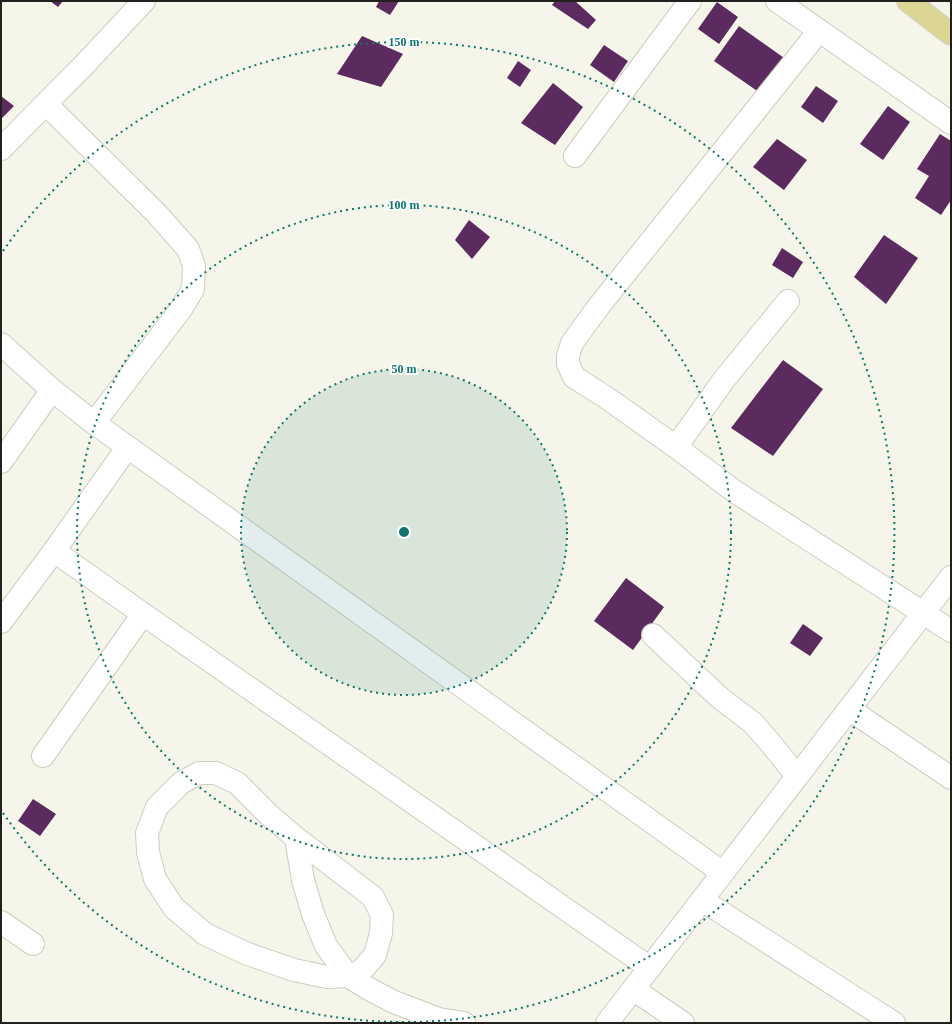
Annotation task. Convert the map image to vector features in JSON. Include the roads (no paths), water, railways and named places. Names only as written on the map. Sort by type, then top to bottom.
[{"type":"main road","points":[[908,1],[951,34]]},
{"type":"street","points":[[1,150],[144,1]]},
{"type":"street","points":[[575,156],[690,1]]},
{"type":"street","points":[[777,1],[951,123]]},
{"type":"street","points":[[819,30],[604,300],[572,343],[568,356],[568,364],[574,377],[607,398],[676,447],[734,491],[951,631]]},
{"type":"street","points":[[46,104],[156,213],[188,249],[194,266],[193,289],[181,309],[94,423]]},
{"type":"street","points":[[676,447],[723,381],[788,301]]},
{"type":"street","points":[[1,344],[52,390],[127,448],[723,873]]},
{"type":"street","points":[[1,462],[52,390]]},
{"type":"street","points":[[1,622],[54,551],[127,448]]},
{"type":"street","points":[[54,551],[650,968]]},
{"type":"street","points":[[607,1023],[951,577]]},
{"type":"street","points":[[43,756],[143,614]]},
{"type":"street","points":[[653,635],[720,698],[753,724],[772,744],[797,776]]},
{"type":"street","points":[[849,709],[951,778]]},
{"type":"street","points":[[199,773],[216,773],[237,783],[268,814],[296,838],[373,897],[382,915],[381,933],[375,955],[361,971],[348,976],[327,977],[294,970],[245,953],[205,934],[174,908],[155,879],[148,852],[148,833],[157,807],[182,783],[199,773]]},
{"type":"street","points":[[296,838],[303,880],[313,914],[326,946],[348,976],[394,1002],[439,1019],[464,1023]]},
{"type":"street","points":[[702,900],[894,1023]]},
{"type":"street","points":[[1,922],[33,944]]},
{"type":"street","points":[[633,989],[683,1023]]}]
